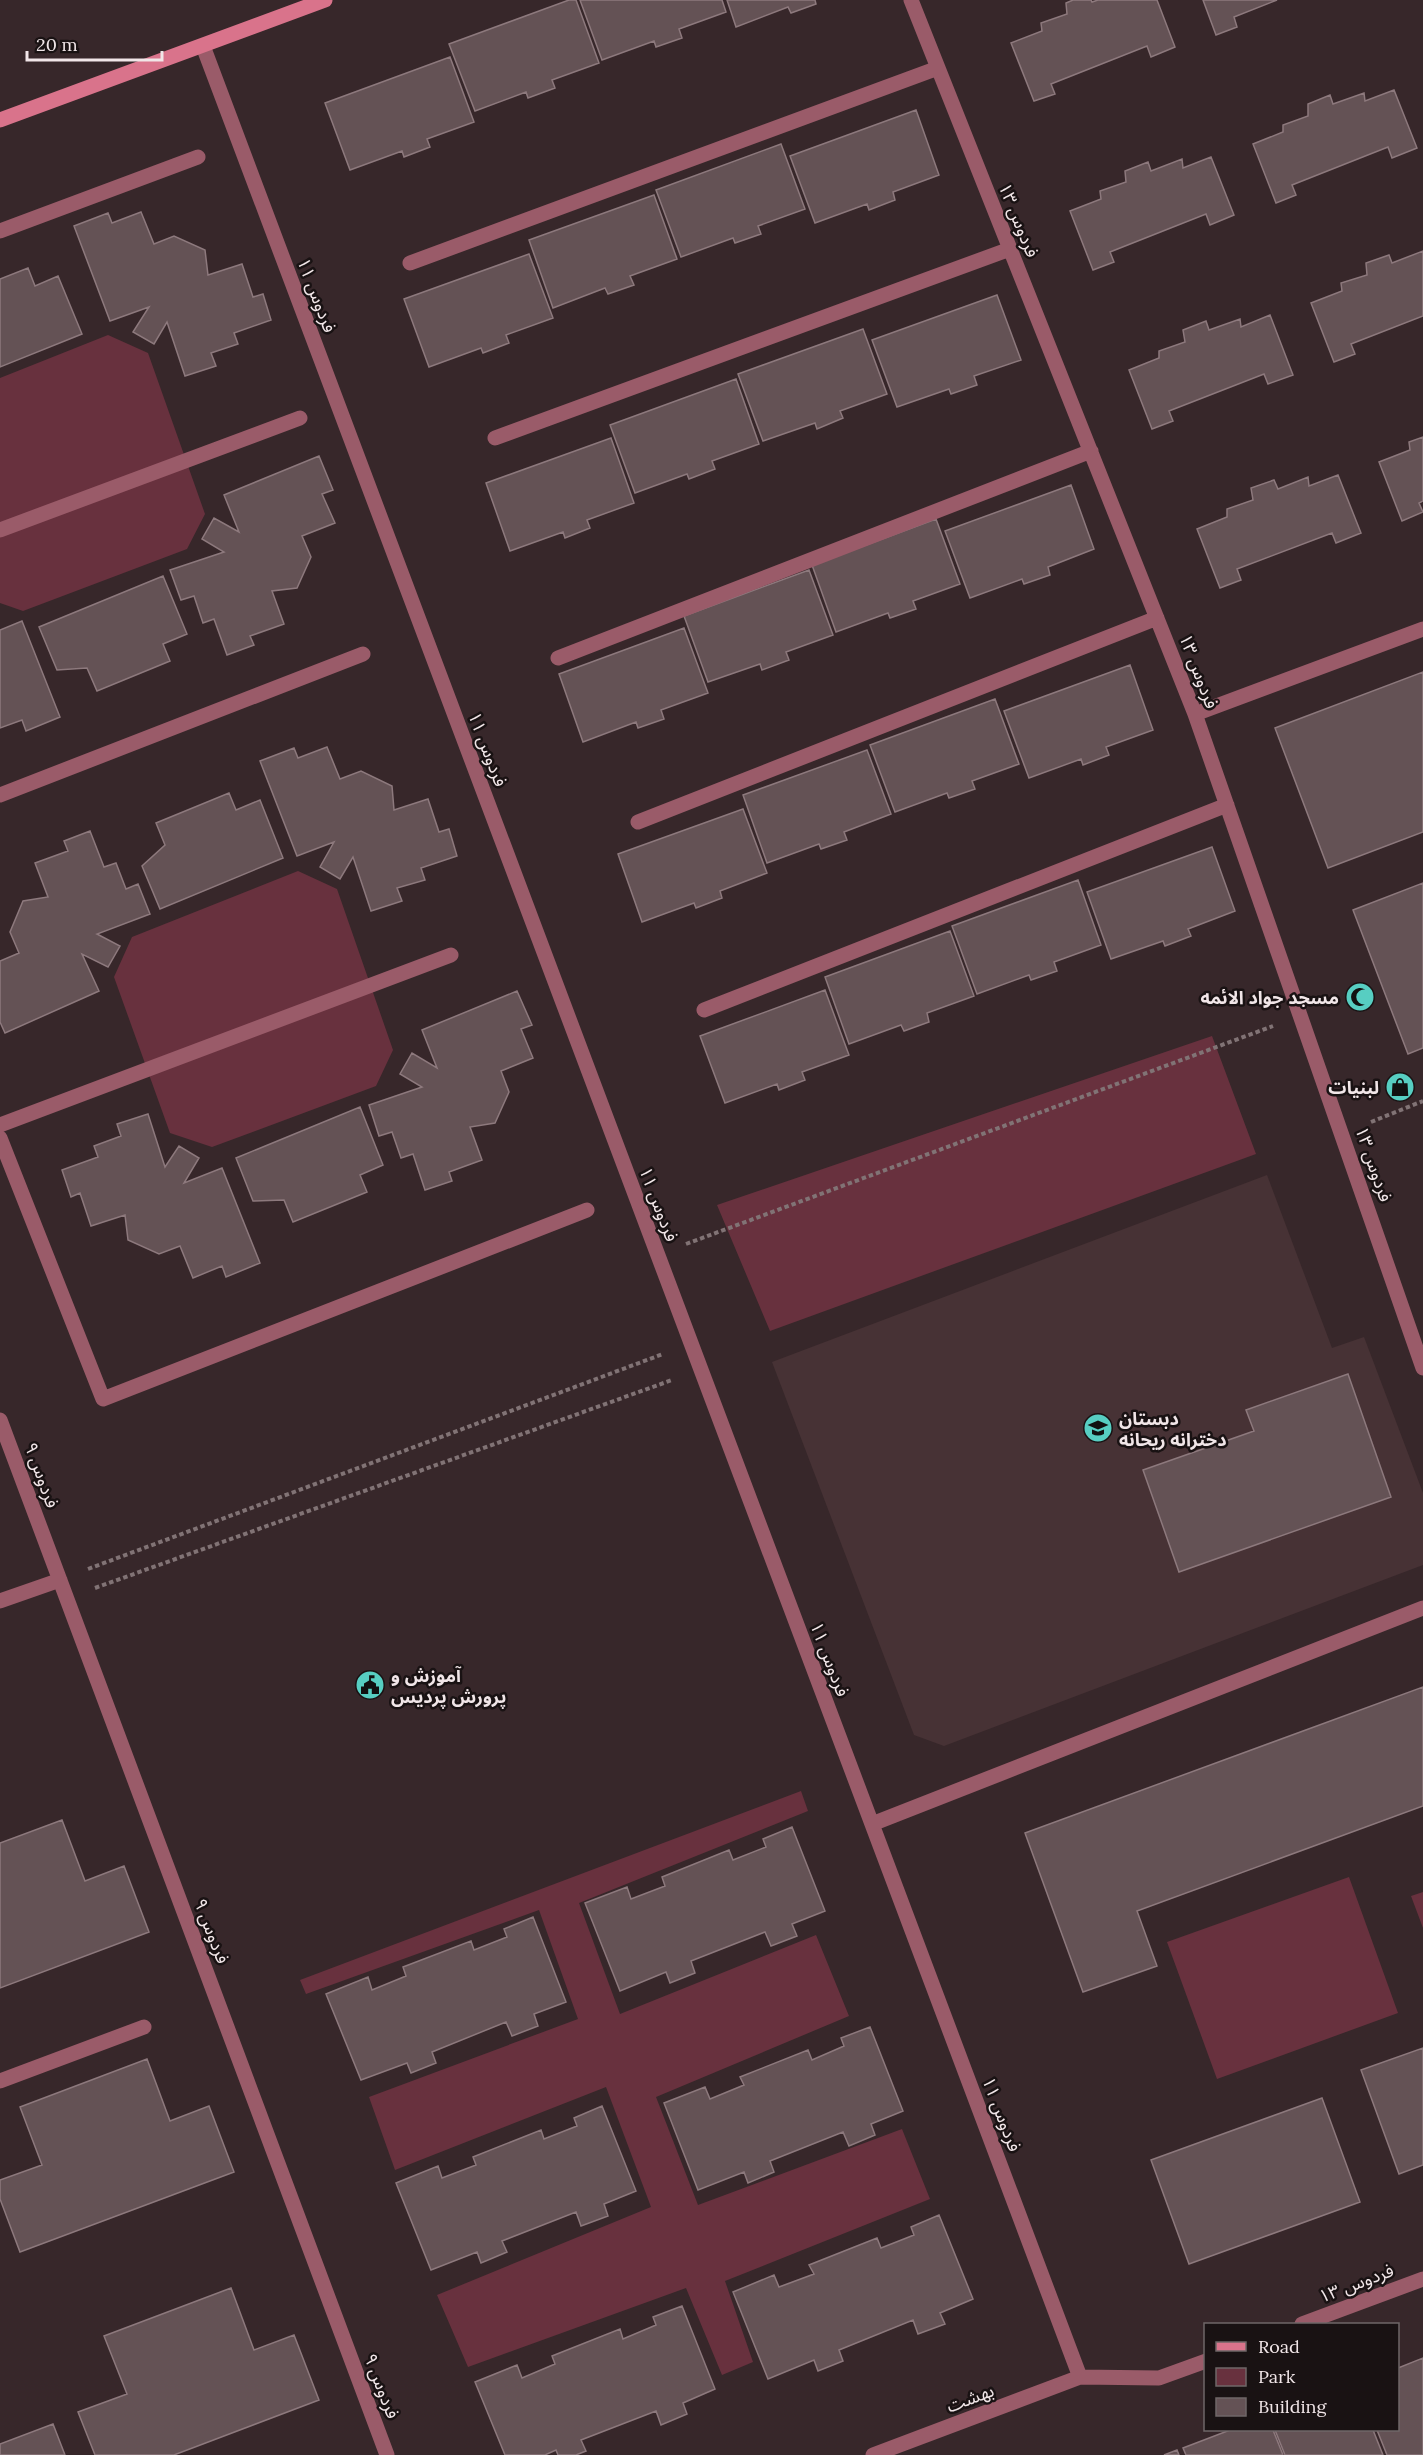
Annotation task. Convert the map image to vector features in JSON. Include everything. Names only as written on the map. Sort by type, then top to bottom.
[{"type":"street","points":[[0,120],[325,0]]},
{"type":"street","name":"فردوس ۱۳","points":[[911,0],[1195,714],[1423,1368]]},
{"type":"street","name":"فردوس ۱۱","points":[[202,46],[1080,2377]]},
{"type":"street","points":[[410,263],[938,68]]},
{"type":"street","points":[[0,231],[198,157]]},
{"type":"street","points":[[495,438],[1010,249]]},
{"type":"street","points":[[0,530],[300,418]]},
{"type":"street","points":[[558,658],[1091,451]]},
{"type":"street","points":[[638,822],[1158,618]]},
{"type":"street","points":[[1195,714],[1423,629]]},
{"type":"street","points":[[0,795],[363,654]]},
{"type":"street","points":[[704,1011],[1227,805]]},
{"type":"street","points":[[0,1125],[451,955]]},
{"type":"street","points":[[0,1138],[103,1399],[587,1210]]},
{"type":"street","name":"فردوس ۹","points":[[0,1420],[387,2455]]},
{"type":"street","points":[[0,1601],[60,1580]]},
{"type":"street","points":[[872,1824],[1423,1608]]},
{"type":"street","points":[[0,2081],[144,2027]]},
{"type":"street","name":"فردوس ۱۳","points":[[1307,2323],[1423,2279]]},
{"type":"street","points":[[1080,2377],[1159,2378],[1204,2362]]},
{"type":"street","name":"بهشت","points":[[873,2455],[1080,2377]]},
{"type":"path","points":[[658,1255],[1301,1015]]},
{"type":"path","points":[[1343,1134],[1423,1101]]},
{"type":"path","points":[[60,1580],[691,1343]]},
{"type":"path","points":[[66,1598],[700,1370]]},
{"type":"shaded area","name":"دبستان دخترانه ریحانه","points":[[1267,1175],[1332,1348],[1364,1337],[1423,1493],[1423,1565],[944,1746],[914,1735],[772,1362]]},
{"type":"green space","points":[[108,335],[148,353],[205,514],[187,549],[23,611],[0,603],[0,378]]},
{"type":"green space","points":[[298,871],[337,889],[393,1050],[376,1086],[212,1147],[170,1133],[114,977],[132,937]]},
{"type":"green space","points":[[1212,1036],[1256,1154],[770,1331],[717,1205]]},
{"type":"green space","points":[[801,1791],[808,1811],[579,1903],[620,2014],[816,1935],[849,2016],[656,2097],[698,2205],[902,2129],[930,2199],[725,2281],[753,2362],[722,2375],[686,2288],[468,2367],[437,2295],[651,2207],[606,2087],[395,2170],[369,2097],[578,2019],[539,1910],[306,1994],[300,1980]]},
{"type":"green space","points":[[1349,1877],[1398,2013],[1217,2079],[1167,1942]]},
{"type":"green space","points":[[1423,1892],[1423,1928],[1411,1896]]},
{"type":"building","points":[[569,0],[576,0],[599,63],[552,80],[555,88],[528,98],[526,92],[475,111],[449,44]]},
{"type":"building","points":[[580,0],[722,0],[726,12],[679,29],[682,38],[656,47],[654,41],[602,60]]},
{"type":"building","points":[[727,0],[815,0],[816,4],[791,13],[788,7],[736,27]]},
{"type":"building","points":[[1073,0],[1091,0],[1092,2],[1098,0],[1157,0],[1175,47],[1151,57],[1147,46],[1051,84],[1055,94],[1034,101],[1011,43],[1042,31],[1041,23],[1067,14],[1066,3]]},
{"type":"building","points":[[1203,0],[1277,0],[1234,17],[1237,27],[1216,35]]},
{"type":"building","points":[[450,57],[474,122],[427,139],[430,147],[404,157],[402,151],[350,170],[325,103]]},
{"type":"building","points":[[1394,90],[1417,148],[1392,158],[1388,147],[1292,185],[1296,195],[1276,203],[1253,144],[1283,132],[1283,125],[1308,116],[1308,104],[1330,95],[1333,104],[1364,93],[1365,101]]},
{"type":"building","points":[[916,110],[939,175],[893,192],[895,200],[869,210],[867,204],[815,223],[790,156]]},
{"type":"building","points":[[781,144],[805,209],[758,226],[761,234],[735,243],[733,238],[681,257],[656,190]]},
{"type":"building","points":[[1211,157],[1234,215],[1210,225],[1206,214],[1110,252],[1114,262],[1093,270],[1070,211],[1101,199],[1100,191],[1126,182],[1125,171],[1148,162],[1151,171],[1182,159],[1183,168]]},
{"type":"building","points":[[654,195],[677,259],[630,276],[634,285],[608,294],[605,288],[553,308],[529,240]]},
{"type":"building","points":[[141,212],[154,244],[174,236],[205,250],[208,275],[242,264],[253,297],[263,294],[271,320],[234,333],[238,344],[211,353],[216,366],[185,376],[167,322],[154,344],[133,332],[149,307],[110,321],[74,226],[108,213],[112,223]]},
{"type":"building","points":[[1423,251],[1423,316],[1351,344],[1355,354],[1334,362],[1311,303],[1342,291],[1341,283],[1367,275],[1366,263],[1389,255],[1392,263]]},
{"type":"building","points":[[529,254],[553,318],[506,335],[509,343],[483,353],[481,348],[429,367],[404,299]]},
{"type":"building","points":[[28,268],[35,286],[58,276],[82,334],[0,367],[0,279]]},
{"type":"building","points":[[997,295],[1021,360],[974,376],[977,385],[951,394],[949,389],[897,407],[872,340]]},
{"type":"building","points":[[1270,315],[1293,375],[1268,384],[1264,374],[1169,411],[1173,421],[1152,429],[1129,370],[1159,358],[1159,351],[1185,342],[1183,330],[1206,321],[1209,330],[1240,319],[1241,327]]},
{"type":"building","points":[[863,329],[887,394],[840,411],[843,418],[817,429],[815,423],[763,441],[738,374]]},
{"type":"building","points":[[736,379],[759,444],[712,461],[715,469],[689,479],[687,474],[635,493],[610,425]]},
{"type":"building","points":[[1423,437],[1423,501],[1419,503],[1423,512],[1402,521],[1379,462],[1410,450],[1409,442]]},
{"type":"building","points":[[611,438],[634,503],[587,520],[590,528],[565,538],[563,532],[510,551],[486,483]]},
{"type":"building","points":[[319,456],[333,490],[322,494],[335,523],[302,536],[311,557],[297,588],[272,591],[284,624],[250,636],[254,645],[227,655],[214,619],[203,623],[194,596],[181,600],[170,570],[224,552],[202,539],[214,518],[239,532],[224,495]]},
{"type":"building","points":[[1338,475],[1361,533],[1336,543],[1332,533],[1237,569],[1241,580],[1220,588],[1197,529],[1227,517],[1227,509],[1253,500],[1251,488],[1274,480],[1278,489],[1308,477],[1309,486]]},
{"type":"building","points":[[1071,485],[1094,549],[1048,567],[1050,575],[1024,584],[1022,579],[970,598],[945,531]]},
{"type":"building","points":[[936,519],[960,584],[913,601],[916,609],[890,618],[888,613],[836,632],[812,565]]},
{"type":"building","points":[[809,570],[833,635],[786,652],[789,660],[762,670],[760,664],[708,682],[684,616]]},
{"type":"building","points":[[163,576],[187,634],[163,644],[170,661],[97,691],[87,668],[57,670],[39,627]]},
{"type":"building","points":[[22,621],[60,717],[26,731],[22,720],[0,728],[0,630]]},
{"type":"building","points":[[684,628],[708,693],[661,710],[664,719],[638,728],[636,722],[583,742],[559,674]]},
{"type":"building","points":[[1130,665],[1153,730],[1106,747],[1109,755],[1083,765],[1081,759],[1029,778],[1004,711]]},
{"type":"building","points":[[1423,672],[1423,832],[1328,868],[1275,728]]},
{"type":"building","points":[[995,699],[1019,764],[972,781],[975,789],[949,798],[947,793],[895,812],[870,745]]},
{"type":"building","points":[[327,747],[340,779],[361,771],[392,786],[394,810],[428,799],[439,832],[449,829],[457,856],[421,868],[425,880],[397,888],[402,901],[371,911],[353,857],[340,879],[320,867],[334,842],[297,856],[260,761],[294,748],[298,758]]},
{"type":"building","points":[[867,750],[891,814],[844,832],[847,840],[821,849],[819,844],[767,863],[743,795]]},
{"type":"building","points":[[229,793],[236,810],[260,800],[283,858],[160,909],[142,866],[165,845],[156,823]]},
{"type":"building","points":[[743,809],[767,873],[720,891],[722,898],[696,908],[694,903],[642,922],[618,854]]},
{"type":"building","points":[[90,831],[104,867],[116,863],[126,889],[138,884],[150,914],[97,934],[120,946],[108,967],[82,954],[99,991],[5,1033],[0,1022],[0,961],[19,953],[10,932],[23,901],[48,897],[35,863],[68,851],[64,841]]},
{"type":"building","points":[[1212,847],[1235,911],[1188,929],[1191,936],[1165,946],[1163,941],[1111,959],[1087,892]]},
{"type":"building","points":[[1078,880],[1101,945],[1054,962],[1057,971],[1031,980],[1029,975],[977,994],[952,926]]},
{"type":"building","points":[[1423,883],[1423,1048],[1408,1054],[1353,910]]},
{"type":"building","points":[[950,931],[974,996],[927,1013],[929,1022],[904,1031],[901,1025],[849,1044],[825,977]]},
{"type":"building","points":[[825,990],[849,1055],[802,1072],[805,1080],[779,1090],[777,1084],[725,1103],[700,1036]]},
{"type":"building","points":[[517,991],[532,1025],[521,1029],[533,1058],[501,1071],[509,1092],[495,1123],[470,1127],[482,1160],[449,1172],[452,1181],[425,1190],[413,1154],[401,1158],[392,1132],[379,1136],[369,1105],[422,1087],[400,1074],[412,1053],[437,1068],[422,1030]]},
{"type":"building","points":[[360,1107],[383,1165],[360,1175],[367,1192],[293,1222],[284,1200],[253,1201],[236,1158]]},
{"type":"building","points":[[148,1114],[165,1167],[179,1146],[199,1158],[184,1183],[222,1168],[260,1263],[226,1277],[222,1266],[193,1278],[180,1246],[159,1254],[128,1240],[125,1215],[91,1226],[80,1193],[71,1197],[62,1170],[98,1157],[94,1146],[121,1136],[117,1124]]},
{"type":"building","points":[[1348,1374],[1391,1497],[1179,1572],[1143,1470],[1254,1431],[1246,1410]]},
{"type":"building","points":[[1423,1687],[1423,1806],[1137,1911],[1157,1966],[1083,1992],[1025,1833]]},
{"type":"building","points":[[62,1820],[85,1881],[124,1866],[149,1932],[0,1988],[0,1843]]},
{"type":"building","points":[[792,1827],[825,1911],[792,1924],[797,1936],[771,1946],[765,1932],[691,1961],[695,1973],[670,1983],[666,1972],[620,1991],[585,1903],[627,1887],[631,1899],[665,1886],[662,1877],[729,1850],[733,1860],[766,1847],[763,1839]]},
{"type":"building","points":[[533,1917],[566,2002],[534,2014],[538,2026],[512,2036],[506,2022],[432,2052],[436,2063],[411,2073],[407,2063],[361,2080],[326,1994],[368,1977],[372,1990],[406,1976],[403,1967],[471,1941],[474,1950],[507,1937],[504,1929]]},
{"type":"building","points":[[870,2027],[903,2111],[871,2124],[875,2135],[849,2146],[843,2132],[770,2161],[774,2172],[748,2183],[744,2172],[698,2190],[664,2103],[705,2087],[710,2099],[744,2085],[740,2077],[808,2050],[812,2060],[844,2046],[841,2038]]},
{"type":"building","points":[[1423,2048],[1423,2165],[1399,2174],[1361,2070]]},
{"type":"building","points":[[147,2059],[170,2121],[209,2106],[234,2172],[20,2252],[0,2199],[0,2180],[42,2165],[20,2107]]},
{"type":"building","points":[[1322,2098],[1360,2202],[1189,2264],[1151,2160]]},
{"type":"building","points":[[602,2106],[636,2191],[604,2204],[608,2216],[581,2226],[576,2212],[502,2241],[507,2252],[481,2263],[477,2252],[431,2270],[396,2183],[438,2166],[442,2178],[476,2165],[473,2157],[541,2130],[544,2139],[577,2126],[574,2118]]},
{"type":"building","points":[[939,2215],[973,2299],[940,2313],[945,2324],[918,2334],[913,2320],[839,2350],[843,2361],[818,2371],[814,2360],[768,2379],[733,2292],[774,2275],[779,2287],[814,2274],[809,2265],[877,2238],[881,2248],[914,2235],[911,2227]]},
{"type":"building","points":[[231,2288],[254,2350],[294,2335],[319,2400],[174,2455],[95,2455],[78,2412],[127,2394],[104,2336]]},
{"type":"building","points":[[682,2306],[715,2389],[683,2403],[687,2414],[661,2425],[656,2411],[581,2440],[586,2451],[576,2455],[558,2455],[556,2450],[545,2455],[505,2455],[475,2382],[517,2365],[522,2378],[555,2364],[552,2356],[620,2329],[623,2339],[656,2325],[653,2317]]},
{"type":"building","points":[[1423,2358],[1423,2455],[1387,2455],[1377,2431],[1399,2431],[1399,2368]]},
{"type":"building","points":[[53,2424],[65,2455],[0,2455],[0,2444]]},
{"type":"building","points":[[1227,2431],[1273,2431],[1283,2455],[1186,2455],[1183,2448]]},
{"type":"building","points":[[1275,2431],[1373,2431],[1383,2455],[1285,2455]]},
{"type":"building","points":[[1177,2450],[1179,2455],[1164,2455]]},
{"type":"place","name":"مسجد جواد الائمه","points":[[1360,997]]},
{"type":"place","name":"لبنیات","points":[[1400,1087]]},
{"type":"place","name":"دبستان دخترانه ریحانه","points":[[1098,1428]]},
{"type":"place","name":"آموزش و پرورش پردیس","points":[[370,1685]]}]
